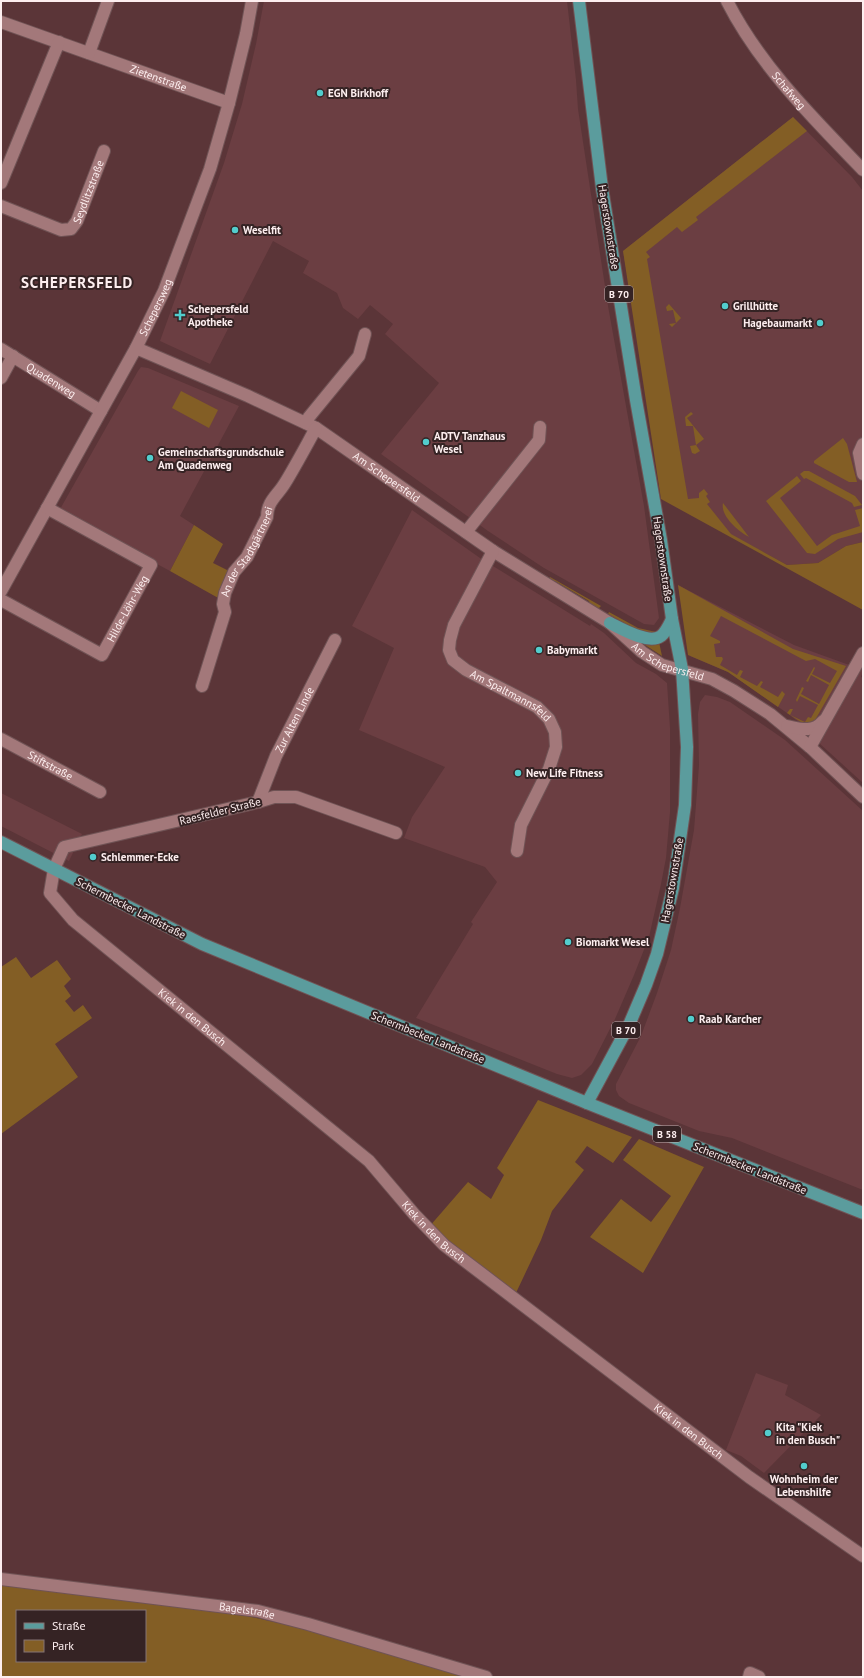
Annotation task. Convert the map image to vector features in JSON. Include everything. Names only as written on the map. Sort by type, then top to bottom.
[{"type":"main road","name":"Hagerstownstraße","points":[[579,1],[602,188],[636,400],[661,540],[672,619],[682,669],[688,747],[685,805],[673,888],[657,954],[629,1025],[587,1103]]},
{"type":"main road","points":[[610,623],[632,634],[650,639],[660,637],[672,619]]},
{"type":"main road","name":"Schermbecker Landstraße","points":[[1,842],[202,944],[587,1103],[863,1213]]},
{"type":"street","points":[[89,53],[108,1]]},
{"type":"street","name":"Schepersweg","points":[[1,591],[136,348],[164,291],[210,169],[229,103],[246,34],[252,1]]},
{"type":"street","name":"Schafweg","points":[[727,1],[739,25],[772,70],[803,108],[863,170]]},
{"type":"street","name":"Zietenstraße","points":[[1,22],[229,103]]},
{"type":"street","points":[[1,183],[59,42]]},
{"type":"street","name":"Seydlitzstraße","points":[[1,206],[62,230],[71,229],[77,221],[104,151]]},
{"type":"street","points":[[311,426],[309,417],[358,356],[365,334]]},
{"type":"street","name":"Am Schepersfeld","points":[[136,348],[248,396],[311,426],[493,551],[610,623],[642,652],[662,665],[682,669],[712,679],[729,688],[786,726],[863,797]]},
{"type":"street","name":"Quadenweg","points":[[1,349],[101,411]]},
{"type":"street","points":[[1,378],[13,356]]},
{"type":"street","name":"An der Stadtgärtnerei","points":[[202,686],[225,612],[223,604],[225,592],[234,572],[247,556],[267,517],[267,511],[275,494],[283,486],[311,426]]},
{"type":"street","points":[[466,532],[539,440],[540,427]]},
{"type":"street","points":[[863,444],[860,453],[863,474]]},
{"type":"street","name":"Hilde-Löhr-Weg","points":[[1,600],[102,655],[151,565],[47,508]]},
{"type":"street","name":"Am Spaltmannsfeld","points":[[493,551],[454,625],[450,640],[450,650],[453,660],[466,670],[537,707],[549,719],[555,732],[556,747],[549,769],[521,825],[517,851]]},
{"type":"street","name":"Zur Alten Linde","points":[[258,802],[276,756],[335,640]]},
{"type":"street","points":[[810,747],[863,653]]},
{"type":"street","points":[[786,726],[801,729],[812,729],[818,727],[828,714]]},
{"type":"street","name":"Stiftstraße","points":[[1,739],[100,792]]},
{"type":"street","name":"Raesfelder Straße","points":[[54,869],[64,847],[274,797],[296,797],[396,834]]},
{"type":"street","name":"Kiek in den Busch","points":[[54,869],[50,893],[73,920],[369,1161],[414,1214],[444,1244],[749,1477],[863,1556]]},
{"type":"street","name":"Bagelstraße","points":[[1,1579],[258,1611],[308,1624],[486,1677]]},
{"type":"shaded area","points":[[264,1],[567,1],[578,109],[608,306],[644,506],[659,618],[654,625],[644,624],[544,568],[488,531],[381,454],[439,383],[385,334],[393,324],[370,305],[358,319],[343,308],[337,293],[303,273],[309,261],[273,241],[210,364],[160,341],[224,163],[242,104]]},
{"type":"shaded area","points":[[793,117],[852,177],[863,191],[863,542],[846,546],[818,563],[787,565],[667,500],[623,251]]},
{"type":"shaded area","name":"Gemeinschaftsgrundschule Am Quadenweg","points":[[141,367],[148,368],[239,406],[180,516],[194,525],[170,571],[59,511]]},
{"type":"shaded area","points":[[412,510],[480,558],[590,626],[591,624],[604,633],[636,663],[656,674],[667,683],[670,728],[670,812],[666,858],[649,937],[615,1019],[592,1064],[581,1075],[572,1078],[557,1074],[416,1018],[473,924],[471,922],[497,882],[485,867],[404,838],[412,817],[445,767],[359,730],[394,648],[352,626]]},
{"type":"shaded area","points":[[678,585],[794,645],[863,670],[861,677],[863,678],[863,783],[808,733],[809,730],[787,713],[728,672],[690,656]]},
{"type":"shaded area","points":[[705,695],[717,697],[730,702],[785,740],[863,811],[863,1190],[732,1138],[699,1131],[629,1103],[619,1096],[616,1090],[616,1084],[641,1036],[671,950],[694,830],[699,765],[698,714],[700,702]]},
{"type":"shaded area","points":[[1,793],[82,834],[69,861],[1,826]]},
{"type":"shaded area","name":"Kita \"Kiek in den Busch\"","points":[[756,1373],[788,1385],[785,1395],[821,1415],[764,1473],[741,1456],[726,1450]]},
{"type":"green space","points":[[793,117],[807,131],[696,217],[698,220],[682,232],[677,227],[646,252],[650,257],[647,259],[688,499],[699,498],[699,493],[704,489],[708,494],[706,496],[710,502],[707,504],[731,534],[787,565],[818,563],[846,546],[863,542],[863,610],[661,499],[623,251]]},
{"type":"green space","points":[[669,304],[681,318],[676,323],[673,310],[667,311],[666,307]]},
{"type":"green space","points":[[676,323],[672,327],[669,324]]},
{"type":"green space","points":[[181,391],[218,410],[209,428],[172,408]]},
{"type":"green space","points":[[691,412],[693,414],[687,418],[704,439],[696,445],[693,426],[686,426],[685,417]]},
{"type":"green space","points":[[843,438],[847,444],[857,482],[849,482],[814,463],[814,461]]},
{"type":"green space","points":[[696,445],[700,451],[695,454],[692,453],[690,446]]},
{"type":"green space","points":[[804,471],[809,471],[855,496],[862,505],[854,507],[852,503],[806,478],[804,479],[800,474]]},
{"type":"green space","points":[[797,476],[801,481],[780,498],[817,546],[832,535],[860,526],[855,510],[863,508],[863,532],[838,539],[815,554],[807,553],[766,501]]},
{"type":"green space","points":[[723,503],[749,537],[740,531],[727,518],[724,513]]},
{"type":"green space","points":[[194,525],[223,544],[213,563],[229,571],[220,599],[170,571]]},
{"type":"green space","points":[[550,577],[601,606],[597,609],[590,605],[589,601],[555,581],[549,581]]},
{"type":"green space","points":[[678,585],[793,649],[846,666],[815,720],[804,724],[790,715],[805,722],[808,717],[811,718],[818,705],[800,696],[797,702],[796,700],[802,687],[804,688],[801,694],[819,704],[829,685],[811,675],[808,682],[806,681],[814,667],[815,668],[812,674],[830,683],[837,671],[815,659],[806,661],[721,616],[710,636],[720,641],[720,643],[714,644],[716,657],[722,657],[723,659],[720,665],[737,675],[740,670],[743,671],[740,677],[757,686],[761,681],[763,682],[760,687],[778,697],[782,691],[785,694],[778,707],[728,672],[688,655]]},
{"type":"green space","points":[[609,612],[638,628],[656,632],[651,635],[635,629],[608,614]]},
{"type":"green space","points":[[659,642],[662,656],[642,643]]},
{"type":"green space","points":[[790,709],[793,709],[790,715],[787,713]]},
{"type":"green space","points":[[16,957],[31,978],[57,960],[71,979],[64,986],[71,996],[65,1001],[74,1012],[83,1005],[92,1018],[55,1044],[78,1077],[1,1134],[1,967]]},
{"type":"green space","points":[[538,1100],[632,1137],[613,1163],[587,1146],[575,1162],[584,1170],[552,1211],[541,1240],[515,1295],[429,1227],[468,1182],[491,1199],[504,1175],[497,1168]]},
{"type":"green space","points":[[639,1139],[704,1167],[643,1273],[590,1237],[621,1199],[651,1222],[671,1196],[623,1160]]},
{"type":"green space","points":[[1,1584],[234,1613],[292,1626],[468,1677],[1,1677]]},
{"type":"place","name":"EGN Birkhoff","points":[[320,93]]},
{"type":"place","name":"Weselfit","points":[[235,230]]},
{"type":"place","name":"Grillhütte","points":[[725,306]]},
{"type":"place","name":"Schepersfeld Apotheke","points":[[180,315]]},
{"type":"place","name":"Hagebaumarkt","points":[[820,323]]},
{"type":"place","name":"ADTV Tanzhaus Wesel","points":[[426,442]]},
{"type":"place","name":"Gemeinschaftsgrundschule Am Quadenweg","points":[[150,458]]},
{"type":"place","name":"Babymarkt","points":[[539,650]]},
{"type":"place","name":"New Life Fitness","points":[[518,773]]},
{"type":"place","name":"Schlemmer-Ecke","points":[[93,857]]},
{"type":"place","name":"Biomarkt Wesel","points":[[568,942]]},
{"type":"place","name":"Raab Karcher","points":[[691,1019]]},
{"type":"place","name":"Kita \"Kiek in den Busch\"","points":[[768,1433]]},
{"type":"place","name":"Wohnheim der Lebenshilfe","points":[[804,1466]]},
{"type":"district","name":"SCHEPERSFELD","points":[[77,282]]}]
